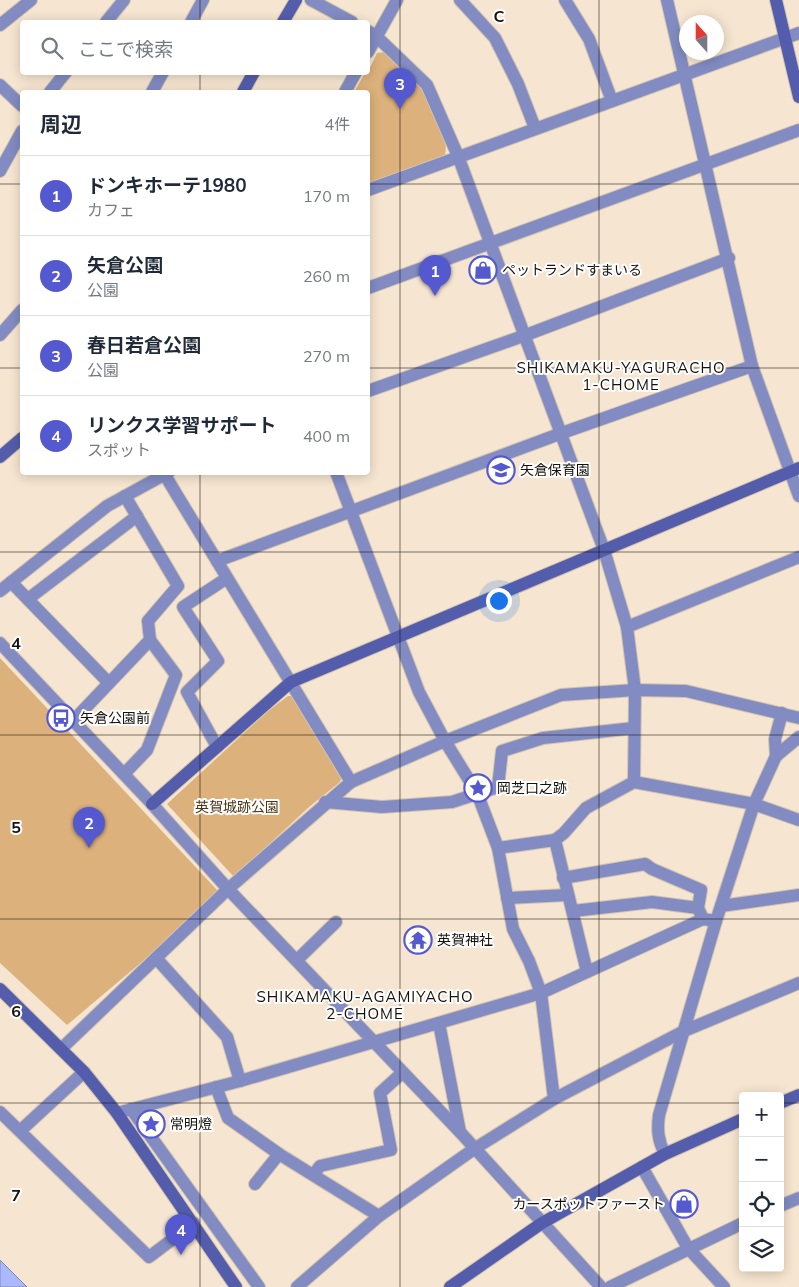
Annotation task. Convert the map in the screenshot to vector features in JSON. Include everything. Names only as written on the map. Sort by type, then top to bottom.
[{"type":"street","points":[[0,25],[32,0]]},
{"type":"street","points":[[108,20],[124,0]]},
{"type":"street","points":[[192,20],[203,0]]},
{"type":"street","points":[[284,20],[296,0]]},
{"type":"street","points":[[311,0],[348,20]]},
{"type":"street","points":[[397,0],[372,34],[427,85],[458,156],[526,335],[604,550],[627,627],[634,690],[634,782]]},
{"type":"street","points":[[460,0],[495,38],[518,84],[535,128]]},
{"type":"street","points":[[565,0],[589,39],[612,101]]},
{"type":"street","points":[[667,0],[729,258],[752,366],[794,470],[799,496]]},
{"type":"street","points":[[776,0],[799,97]]},
{"type":"street","points":[[370,189],[799,33]]},
{"type":"street","points":[[52,90],[64,75]]},
{"type":"street","points":[[153,90],[161,75]]},
{"type":"street","points":[[244,90],[252,75]]},
{"type":"street","points":[[346,90],[354,75]]},
{"type":"street","points":[[0,85],[20,104]]},
{"type":"street","points":[[370,287],[706,162],[799,130]]},
{"type":"street","points":[[0,171],[6,154],[20,134]]},
{"type":"street","points":[[370,390],[526,335],[729,258]]},
{"type":"street","points":[[0,334],[20,312]]},
{"type":"street","points":[[216,561],[562,433],[752,366]]},
{"type":"street","points":[[0,457],[20,440]]},
{"type":"street","points":[[152,804],[291,682],[794,470]]},
{"type":"street","points":[[0,591],[107,506],[162,475]]},
{"type":"street","points":[[167,475],[216,561],[351,782]]},
{"type":"street","points":[[337,475],[419,692],[444,740],[477,793],[498,848],[513,929],[529,961],[541,993],[554,1099]]},
{"type":"street","points":[[124,774],[147,750],[176,675],[150,640],[148,622],[178,586],[125,496]]},
{"type":"street","points":[[28,599],[137,516]]},
{"type":"street","points":[[627,627],[799,557]]},
{"type":"street","points":[[217,747],[187,692],[218,661],[183,607],[227,578]]},
{"type":"street","points":[[12,582],[109,683]]},
{"type":"street","points":[[73,721],[150,640]]},
{"type":"street","points":[[0,643],[152,804],[228,889],[460,1132],[601,1287]]},
{"type":"street","points":[[61,1049],[228,889],[325,802],[351,782],[444,740],[561,695],[634,690],[686,691],[799,718]]},
{"type":"street","points":[[776,756],[774,739],[782,713]]},
{"type":"street","points":[[325,802],[382,807],[452,802],[498,787],[502,751],[543,738],[634,728]]},
{"type":"street","points":[[721,906],[754,804],[776,756],[799,737]]},
{"type":"street","points":[[498,848],[555,840],[564,833],[586,808],[634,782],[754,804],[799,820]]},
{"type":"street","points":[[555,840],[587,972]]},
{"type":"street","points":[[563,878],[646,864],[652,869],[701,890],[706,916],[684,1031],[659,1115],[657,1129],[659,1143],[665,1154]]},
{"type":"street","points":[[507,898],[567,895]]},
{"type":"street","points":[[117,1113],[240,1081],[541,993],[706,916],[721,906],[799,895]]},
{"type":"street","points":[[573,911],[652,902],[706,916]]},
{"type":"street","points":[[297,960],[336,922]]},
{"type":"street","points":[[156,958],[227,1036],[240,1081]]},
{"type":"street","points":[[297,1287],[379,1216],[474,1149],[554,1099],[684,1031],[799,984]]},
{"type":"street","points":[[0,989],[84,1072],[117,1113],[236,1287]]},
{"type":"street","points":[[439,1023],[460,1132]]},
{"type":"street","points":[[20,1130],[84,1072]]},
{"type":"street","points":[[314,1174],[320,1166],[391,1150],[380,1093],[402,1073]]},
{"type":"street","points":[[216,1087],[228,1118],[279,1154],[379,1216]]},
{"type":"street","points":[[784,1101],[799,1095]]},
{"type":"street","points":[[131,1110],[259,1287]]},
{"type":"street","points":[[0,1112],[148,1257],[194,1223]]},
{"type":"street","points":[[450,1287],[542,1223],[665,1154],[739,1121]]},
{"type":"street","points":[[255,1184],[279,1154]]},
{"type":"street","points":[[642,1167],[688,1248],[724,1287]]},
{"type":"street","points":[[784,1204],[799,1198]]},
{"type":"street","points":[[610,1287],[739,1225]]},
{"type":"green space","points":[[384,52],[408,72],[421,88],[440,123],[446,146],[445,155],[370,182],[370,90],[355,90],[364,75],[370,75],[370,68],[377,53]]},
{"type":"green space","points":[[0,658],[218,891],[150,955],[67,1025],[0,963]]},
{"type":"green space","name":"英賀城跡公園","points":[[288,696],[293,696],[342,776],[340,782],[309,807],[234,877],[167,804],[268,711]]},
{"type":"water","points":[[0,1260],[27,1287],[0,1287]]},
{"type":"place","name":"春日若倉公園","points":[[400,109]]},
{"type":"place","name":"ペットランドすまいる","points":[[483,270]]},
{"type":"place","name":"ドンキホーテ1980","points":[[435,296]]},
{"type":"place","name":"矢倉保育園","points":[[501,470]]},
{"type":"place","name":"矢倉公園前","points":[[61,718]]},
{"type":"place","name":"岡芝口之跡","points":[[478,788]]},
{"type":"place","name":"矢倉公園","points":[[89,848]]},
{"type":"place","name":"英賀神社","points":[[418,940]]},
{"type":"place","name":"常明燈","points":[[151,1124]]},
{"type":"place","name":"カースポットファースト","points":[[684,1204]]},
{"type":"place","name":"リンクス学習サポート","points":[[181,1255]]},
{"type":"district","name":"SHIKAMAKU-YAGURACHO 1-CHOME","points":[[621,376]]},
{"type":"district","name":"SHIKAMAKU-AGAMIYACHO 2-CHOME","points":[[365,1006]]}]
